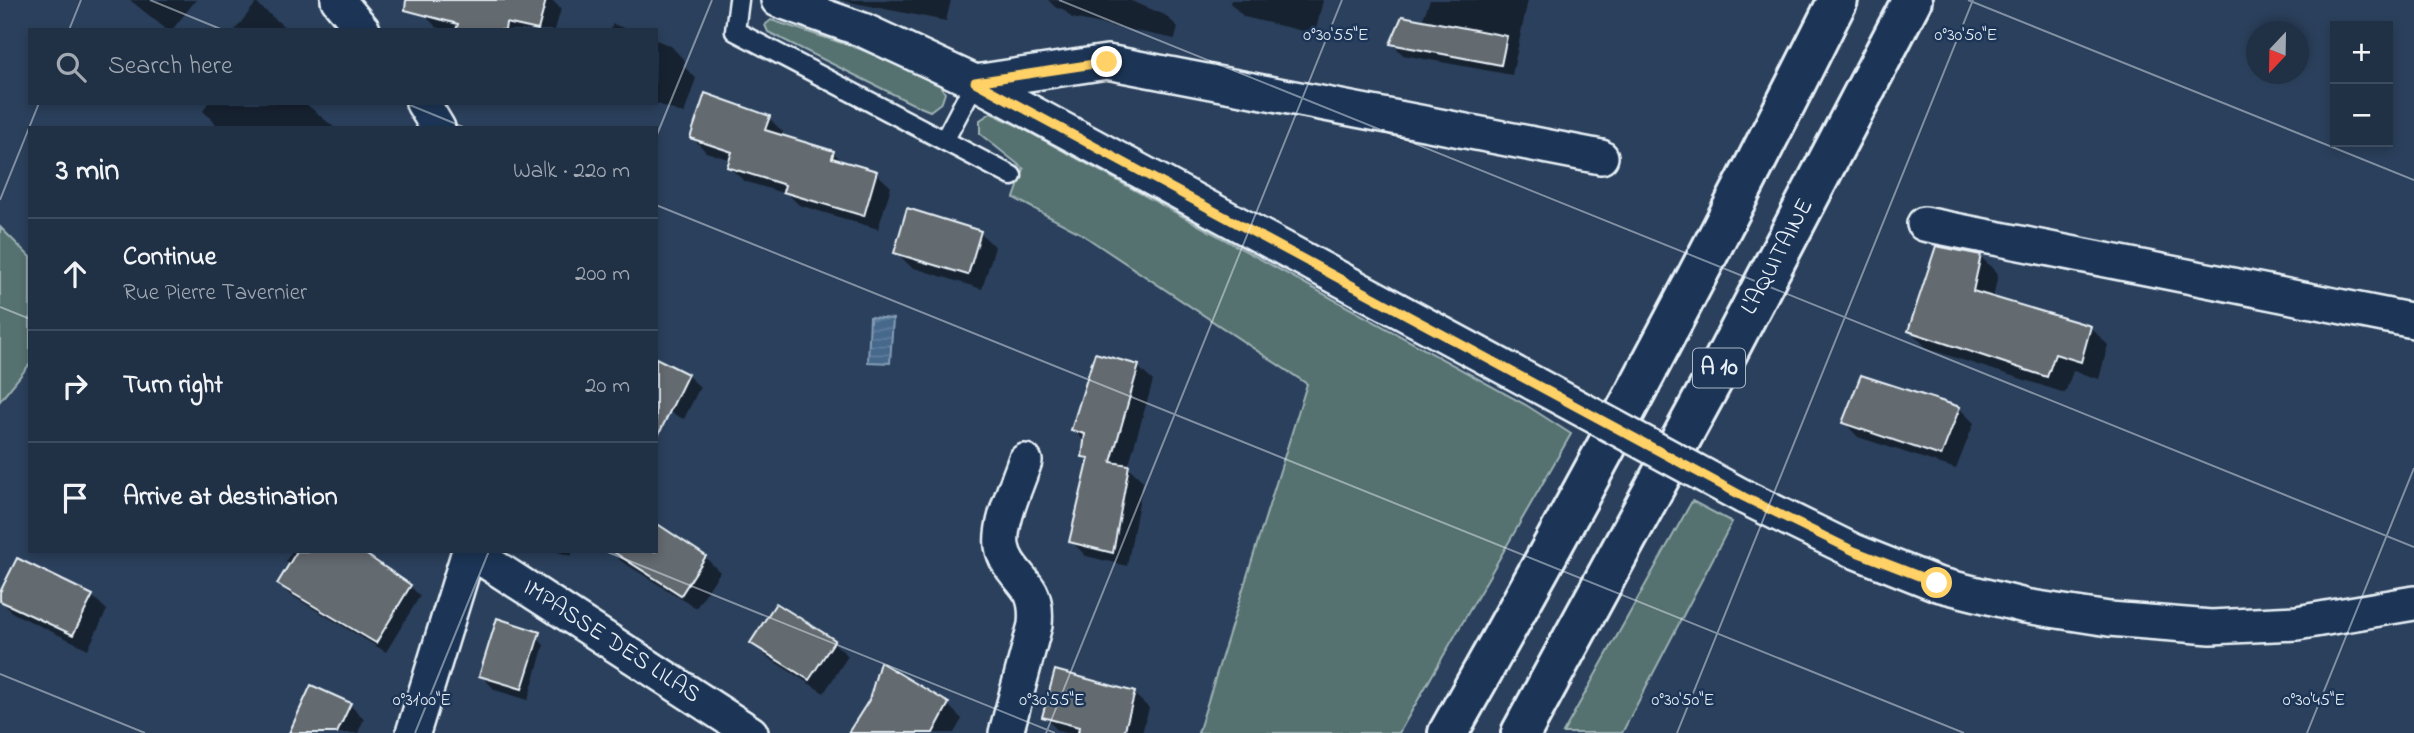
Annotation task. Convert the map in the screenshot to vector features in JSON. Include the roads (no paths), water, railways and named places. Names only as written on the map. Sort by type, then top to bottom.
[{"type":"highway","name":"A 10","points":[[1448,733],[1561,534],[1645,377],[1838,0]]},
{"type":"highway","name":"L'AQUITAINE","points":[[1521,733],[1718,371],[1912,0]]},
{"type":"street","points":[[338,0],[361,28]]},
{"type":"street","points":[[778,0],[863,30],[975,82],[1744,497],[1854,551],[1937,583],[2037,608],[2109,619],[2211,627],[2297,624],[2414,603]]},
{"type":"street","points":[[975,82],[1107,62],[1601,158]]},
{"type":"street","points":[[424,105],[437,126]]},
{"type":"street","points":[[1924,224],[2414,321]]},
{"type":"street","points":[[1006,733],[1035,625],[1036,609],[1031,593],[1010,566],[1002,549],[1001,532],[1025,461]]},
{"type":"street","points":[[412,733],[468,553]]},
{"type":"street","name":"IMPASSE DES LILAS","points":[[472,553],[751,733]]},
{"type":"lane","points":[[739,0],[735,31],[1012,176]]},
{"type":"lane","points":[[945,139],[975,82]]},
{"type":"water","points":[[870,317],[893,319],[890,363],[868,362]]}]
